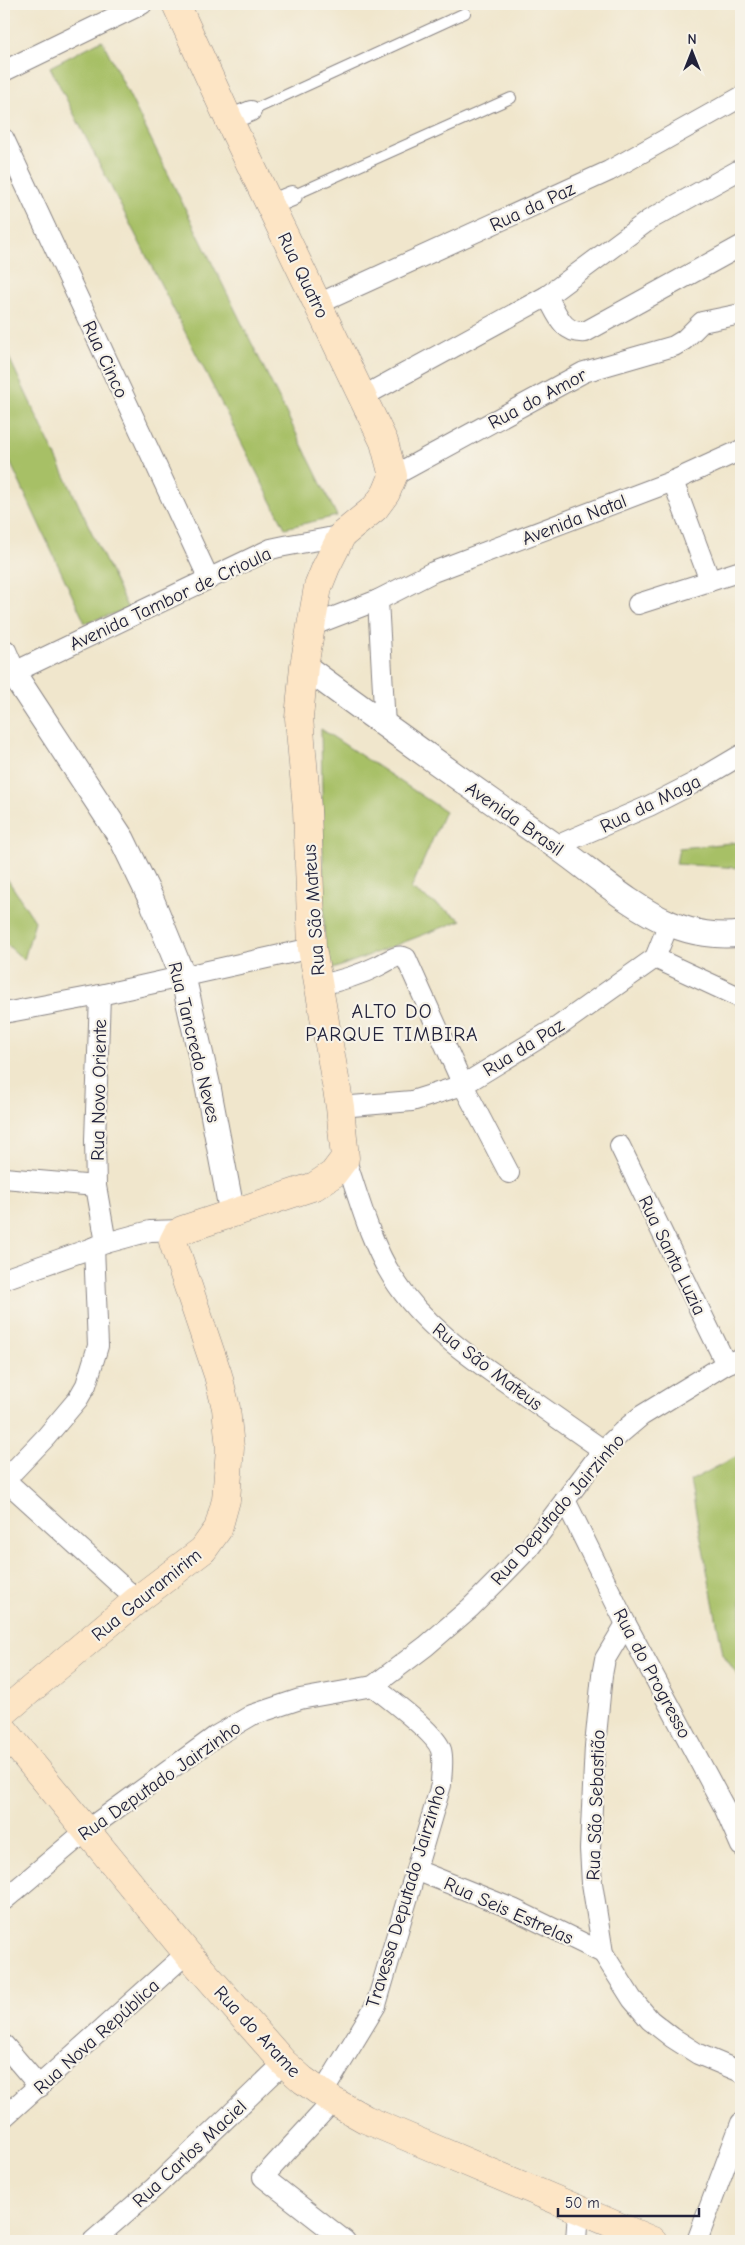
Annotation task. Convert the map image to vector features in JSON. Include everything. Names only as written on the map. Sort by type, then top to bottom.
[{"type":"main road","name":"Rua Quatro","points":[[176,4],[240,116],[281,200],[318,304],[384,442],[393,476]]},
{"type":"main road","points":[[342,535],[375,508],[386,493],[393,476]]},
{"type":"main road","name":"Rua São Mateus","points":[[342,535],[318,587],[304,666],[299,718],[307,809],[312,948],[340,1106],[345,1158]]},
{"type":"main road","points":[[173,1234],[315,1186],[333,1174],[345,1158]]},
{"type":"main road","name":"Rua Gauramirim","points":[[4,1712],[137,1600],[203,1550],[218,1529],[226,1491],[230,1448],[226,1408],[218,1375],[173,1234]]},
{"type":"main road","name":"Rua do Arame","points":[[4,1730],[187,1953],[284,2063],[327,2097],[391,2131],[653,2241]]},
{"type":"street","points":[[4,71],[142,4]]},
{"type":"street","name":"Rua da Paz","points":[[318,304],[609,171],[741,97]]},
{"type":"street","name":"Rua Cinco","points":[[4,139],[209,579]]},
{"type":"street","points":[[362,397],[547,296],[649,220],[741,168]]},
{"type":"street","points":[[547,296],[567,330],[575,333],[585,332],[741,246]]},
{"type":"street","name":"Rua do Amor","points":[[393,476],[584,372],[674,346],[684,340],[702,322],[741,314]]},
{"type":"street","name":"Avenida Natal","points":[[311,626],[378,600],[433,572],[673,482],[741,450]]},
{"type":"street","points":[[673,482],[710,581]]},
{"type":"street","name":"Avenida Tambor de Crioula","points":[[7,667],[209,579],[271,549],[342,535]]},
{"type":"street","points":[[638,604],[741,571]]},
{"type":"street","points":[[378,600],[385,726]]},
{"type":"street","name":"Avenida Brasil","points":[[304,666],[385,726],[626,897],[669,923],[684,929],[714,935],[741,934]]},
{"type":"street","name":"Rua Tancredo Neves","points":[[7,667],[122,839],[152,901],[184,977],[232,1213]]},
{"type":"street","name":"Rua da Maga","points":[[556,846],[648,806],[692,784],[741,755]]},
{"type":"street","points":[[669,923],[655,958],[741,998]]},
{"type":"street","points":[[4,1013],[100,995],[312,948]]},
{"type":"street","points":[[319,985],[350,978],[394,957],[403,956],[409,961],[463,1085],[509,1173]]},
{"type":"street","name":"Rua da Paz","points":[[340,1106],[412,1101],[463,1085],[559,1026],[655,958]]},
{"type":"street","name":"Rua Novo Oriente","points":[[4,1481],[46,1438],[78,1399],[86,1385],[98,1346],[100,1245],[95,1140],[100,995]]},
{"type":"street","name":"Rua Santa Luzia","points":[[620,1146],[734,1361]]},
{"type":"street","name":"Rua São Mateus","points":[[345,1158],[372,1237],[384,1262],[393,1278],[420,1312],[470,1358],[603,1450]]},
{"type":"street","points":[[4,1178],[96,1186]]},
{"type":"street","points":[[4,1279],[100,1245],[150,1231],[173,1234]]},
{"type":"street","name":"Rua Deputado Jairzinho","points":[[4,1900],[87,1830],[216,1736],[252,1715],[300,1699],[374,1686],[426,1646],[470,1608],[529,1548],[603,1450],[641,1416],[734,1361]]},
{"type":"street","points":[[4,1481],[137,1600]]},
{"type":"street","name":"Rua do Progresso","points":[[565,1500],[626,1624],[724,1807],[741,1846]]},
{"type":"street","name":"Rua São Sebastião","points":[[626,1624],[606,1659],[602,1675],[595,1746],[590,1849],[592,1883],[603,1953],[632,1999],[650,2020],[698,2054],[741,2072]]},
{"type":"street","name":"Travessa Deputado Jairzinho","points":[[345,2241],[263,2177],[327,2097],[376,2005],[441,1785],[442,1753],[439,1744],[374,1686]]},
{"type":"street","name":"Rua Seis Estrelas","points":[[416,1870],[514,1909],[603,1953]]},
{"type":"street","name":"Rua Nova República","points":[[4,2117],[40,2087],[187,1953]]},
{"type":"street","points":[[4,2045],[40,2087]]},
{"type":"street","name":"Rua Carlos Maciel","points":[[93,2241],[155,2187],[284,2063]]},
{"type":"street","points":[[697,2241],[741,2123]]},
{"type":"street","points":[[576,2241],[578,2211]]},
{"type":"lane","points":[[240,116],[466,13]]},
{"type":"lane","points":[[281,200],[511,98]]},
{"type":"green space","points":[[102,40],[337,516],[285,528],[50,67]]},
{"type":"green space","points":[[4,347],[128,609],[85,623],[4,449]]},
{"type":"green space","points":[[321,729],[445,811],[411,889],[462,920],[325,972]]},
{"type":"green space","points":[[741,842],[741,868],[676,864],[679,848]]},
{"type":"green space","points":[[4,874],[35,921],[24,960],[4,942]]},
{"type":"green space","points":[[741,1454],[741,1681],[723,1654],[690,1481]]},
{"type":"district","name":"ALTO DO PARQUE TIMBIRA","points":[[392,1022]]}]
